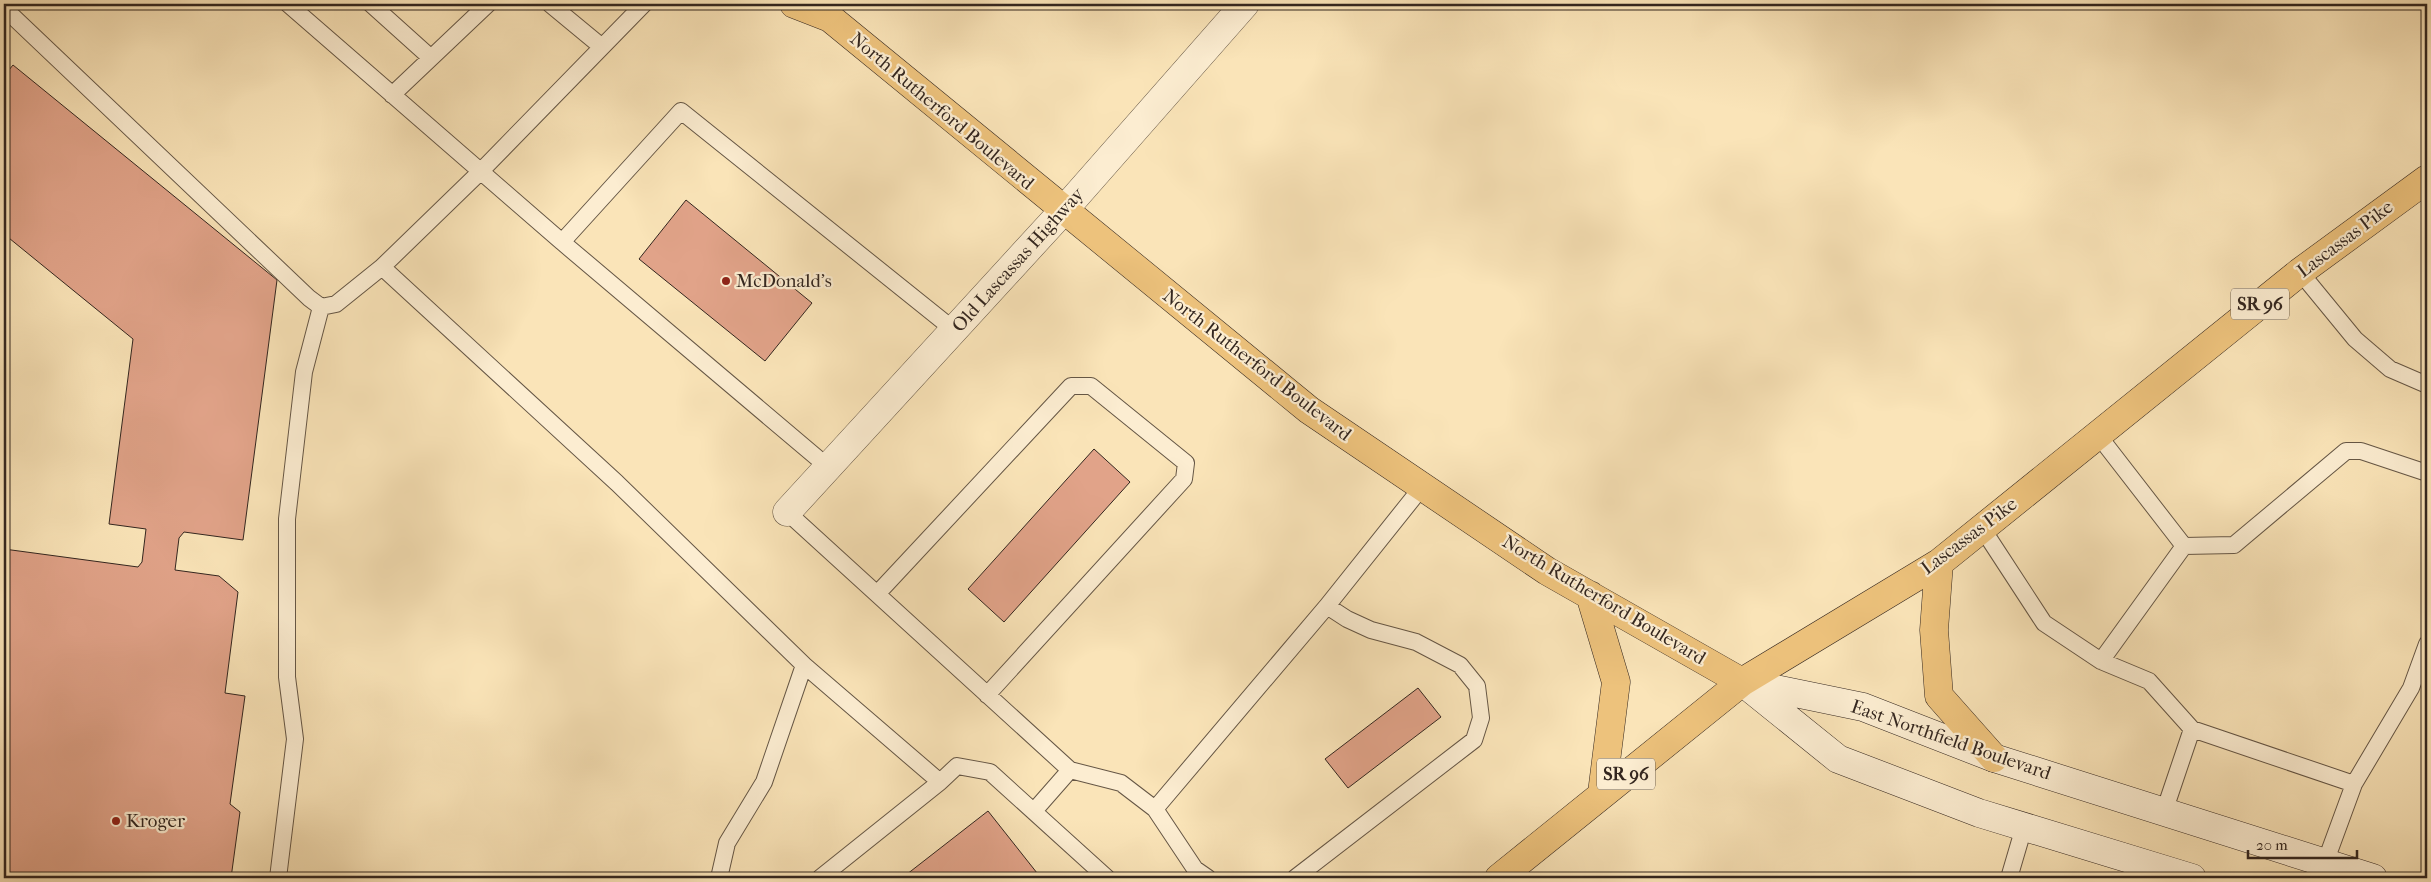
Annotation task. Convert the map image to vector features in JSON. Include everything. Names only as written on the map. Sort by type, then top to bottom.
[{"type":"main road","name":"North Rutherford Boulevard","points":[[794,4],[828,11],[1063,211],[1309,410],[1547,571],[1742,682]]},
{"type":"main road","name":"Old Lascassas Highway","points":[[787,512],[1063,211],[1245,4]]},
{"type":"main road","name":"Lascassas Pike","points":[[1511,875],[1602,793],[1742,682],[1939,563],[2300,272],[2427,179]]},
{"type":"main road","points":[[1939,563],[1934,630],[1939,696],[1994,758]]},
{"type":"main road","points":[[1590,596],[1616,682],[1602,793]]},
{"type":"main road","points":[[1742,682],[1838,759],[1979,813],[2192,878]]},
{"type":"main road","name":"East Northfield Boulevard","points":[[1742,682],[1863,706],[1994,758],[2368,878]]},
{"type":"lane","points":[[288,4],[480,172],[828,467]]},
{"type":"lane","points":[[371,4],[431,58]]},
{"type":"lane","points":[[392,95],[488,4]]},
{"type":"lane","points":[[550,4],[602,46]]},
{"type":"lane","points":[[4,8],[309,298],[321,307],[336,304],[382,266],[480,172],[644,4]]},
{"type":"lane","points":[[562,242],[681,111],[954,330]]},
{"type":"lane","points":[[382,266],[617,483],[804,665],[940,782]]},
{"type":"lane","points":[[2300,272],[2355,339],[2390,369],[2427,385]]},
{"type":"lane","points":[[278,878],[295,739],[286,677],[287,519],[304,372],[321,307]]},
{"type":"lane","points":[[876,594],[1071,386],[1091,386],[1186,463],[1184,479],[988,695]]},
{"type":"lane","points":[[2098,435],[2184,546]]},
{"type":"lane","points":[[2184,546],[2234,545],[2346,451],[2361,451],[2427,473]]},
{"type":"lane","points":[[1155,809],[1327,606],[1422,487]]},
{"type":"lane","points":[[787,512],[1070,770],[1122,783],[1155,809],[1196,869],[1208,878]]},
{"type":"lane","points":[[1982,528],[2044,622],[2101,661],[2149,681],[2192,729],[2354,784]]},
{"type":"lane","points":[[2101,661],[2184,546]]},
{"type":"lane","points":[[1295,878],[1474,740],[1481,718],[1477,686],[1460,664],[1416,642],[1371,630],[1347,619],[1327,606]]},
{"type":"lane","points":[[2326,863],[2354,784],[2411,688],[2427,644]]},
{"type":"lane","points":[[719,878],[727,843],[764,782],[804,665]]},
{"type":"lane","points":[[2164,812],[2192,729]]},
{"type":"lane","points":[[820,878],[940,782],[957,766],[990,772],[1107,878]]},
{"type":"lane","points":[[1034,811],[1070,770]]},
{"type":"lane","points":[[2009,878],[2024,827]]},
{"type":"building","points":[[13,65],[277,280],[243,540],[184,532],[179,538],[175,570],[219,576],[238,592],[225,693],[245,696],[230,804],[240,812],[231,878],[4,878],[4,549],[138,567],[142,562],[146,529],[109,524],[133,339],[4,234],[4,76]]},
{"type":"building","name":"McDonald's","points":[[686,200],[812,303],[765,361],[639,259]]},
{"type":"building","points":[[1094,449],[1130,482],[1004,622],[968,589]]},
{"type":"building","points":[[1418,688],[1441,717],[1348,788],[1325,759]]},
{"type":"building","points":[[988,811],[1041,878],[902,878]]},
{"type":"place","name":"McDonald's","points":[[726,281]]},
{"type":"place","name":"Kroger","points":[[116,821]]}]
